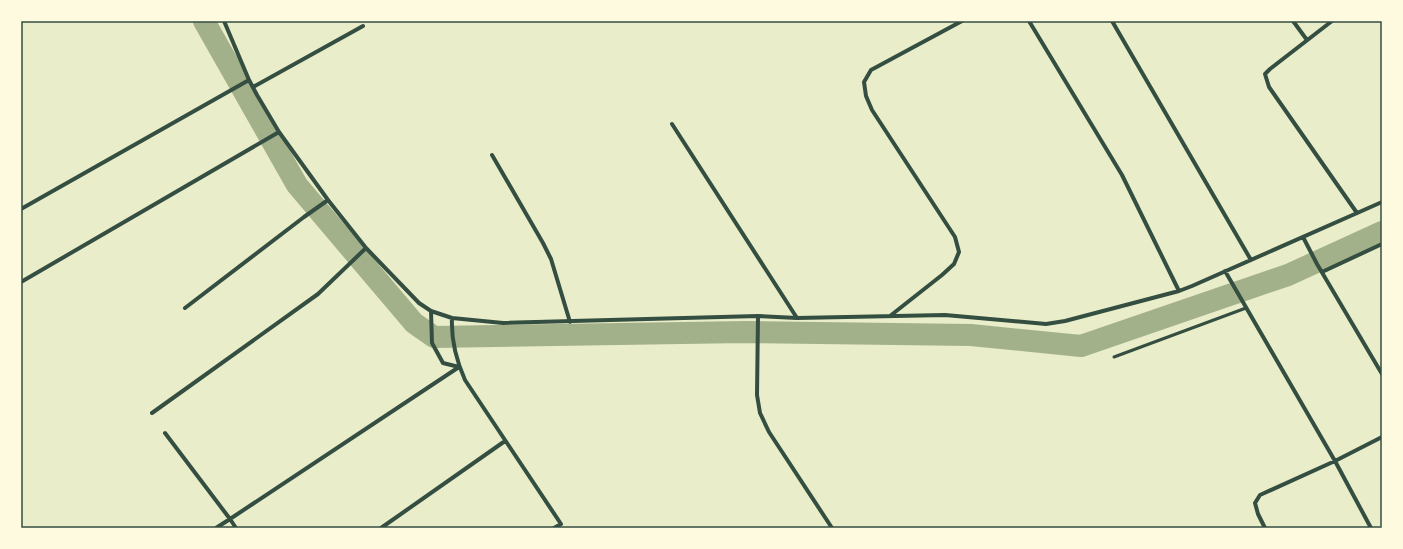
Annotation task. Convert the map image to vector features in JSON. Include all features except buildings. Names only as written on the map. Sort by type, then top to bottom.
[{"type":"street","points":[[224,21],[252,87],[279,132],[328,200],[366,248],[419,303],[431,311],[452,318],[503,323],[758,316],[797,318],[945,315],[1046,324],[1065,321],[1179,291],[1382,202]]},
{"type":"street","points":[[889,316],[942,275],[954,264],[959,252],[955,238],[872,110],[866,96],[864,82],[871,70],[962,21]]},
{"type":"street","points":[[1029,21],[1122,176],[1179,291]]},
{"type":"street","points":[[1112,21],[1251,260]]},
{"type":"street","points":[[1293,21],[1307,40]]},
{"type":"street","points":[[1332,21],[1265,74],[1269,87],[1357,213]]},
{"type":"street","points":[[252,87],[363,26]]},
{"type":"street","points":[[21,209],[249,80]]},
{"type":"street","points":[[672,124],[797,318]]},
{"type":"street","points":[[21,282],[273,134],[279,132]]},
{"type":"street","points":[[492,155],[551,259],[570,322]]},
{"type":"street","points":[[185,308],[328,200]]},
{"type":"street","points":[[1303,237],[1317,264],[1382,374]]},
{"type":"street","points":[[1322,272],[1382,244]]},
{"type":"street","points":[[152,413],[318,294],[366,248]]},
{"type":"street","points":[[1225,271],[1335,461],[1371,528]]},
{"type":"street","points":[[431,311],[432,343],[443,363],[459,367]]},
{"type":"street","points":[[758,316],[757,395],[760,414],[769,432],[832,528]]},
{"type":"street","points":[[452,318],[456,354],[459,367],[465,380],[562,526],[554,528]]},
{"type":"street","points":[[216,528],[459,367]]},
{"type":"street","points":[[165,433],[236,528]]},
{"type":"street","points":[[1265,528],[1255,504],[1260,494],[1335,461],[1382,437]]},
{"type":"street","points":[[381,528],[505,441]]},
{"type":"lane","points":[[1114,358],[1246,308]]},
{"type":"waterway","points":[[204,21],[297,185],[414,323],[434,337],[745,332],[971,335],[1081,346],[1288,275],[1382,232]]}]
